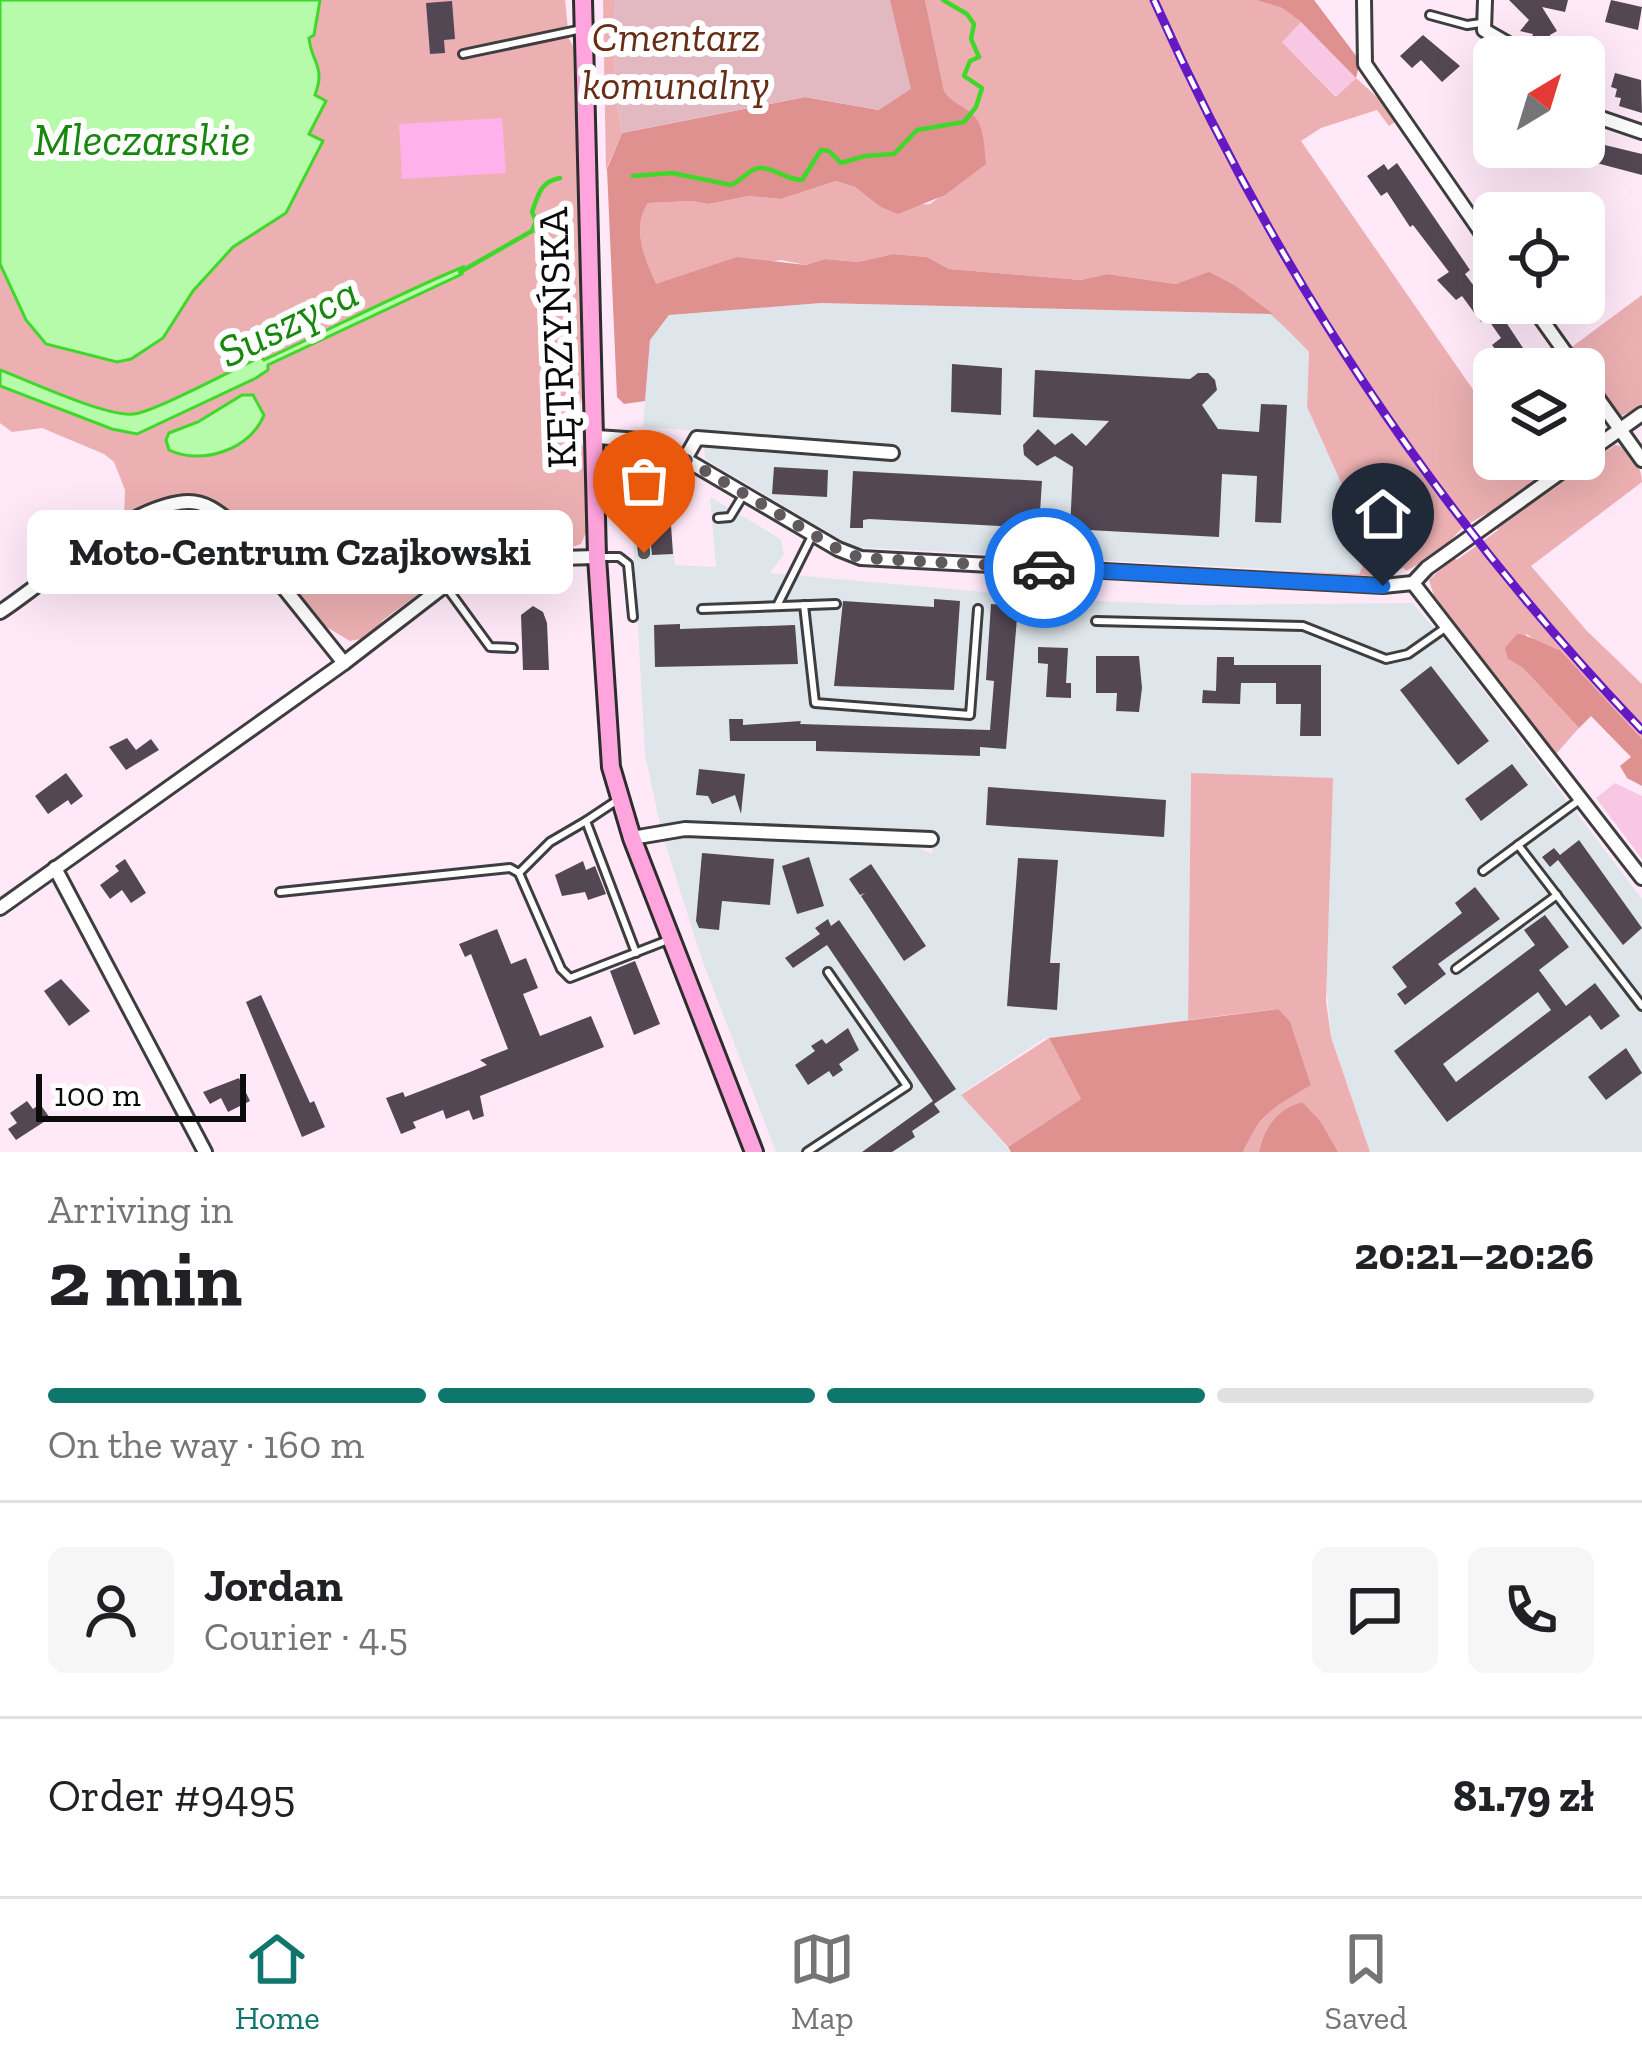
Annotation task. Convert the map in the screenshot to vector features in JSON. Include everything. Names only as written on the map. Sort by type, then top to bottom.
[{"type":"main road","name":"KĘTRZYŃSKA","points":[[584,0],[597,557],[606,723],[619,799],[632,838],[754,1152]]},
{"type":"street","points":[[1364,0],[1365,64],[1473,221]]},
{"type":"street","points":[[1485,0],[1481,23],[1493,36]]},
{"type":"street","points":[[1605,119],[1642,132]]},
{"type":"street","points":[[1605,408],[1642,460]]},
{"type":"street","points":[[1605,440],[1642,414]]},
{"type":"street","points":[[597,436],[654,442],[861,558],[1383,586],[1413,583],[1549,480]]},
{"type":"street","points":[[685,459],[697,438],[892,453]]},
{"type":"street","points":[[0,612],[106,535],[154,511],[190,502],[213,508],[232,523],[344,663]]},
{"type":"street","points":[[0,908],[344,663],[501,542],[518,537],[559,558],[597,557]]},
{"type":"street","points":[[1413,583],[1642,878]]},
{"type":"street","points":[[632,838],[685,829],[932,839]]},
{"type":"street","points":[[55,868],[205,1152]]},
{"type":"lane","points":[[1430,15],[1467,25],[1481,23]]},
{"type":"lane","points":[[463,54],[584,29]]},
{"type":"lane","points":[[644,553],[640,513],[657,473],[672,482],[685,459]]},
{"type":"lane","points":[[718,518],[730,517],[744,494]]},
{"type":"lane","points":[[777,606],[813,534]]},
{"type":"lane","points":[[597,557],[619,557],[628,564],[633,617]]},
{"type":"lane","points":[[445,586],[490,646],[512,648]]},
{"type":"lane","points":[[702,609],[836,604]]},
{"type":"lane","points":[[804,605],[815,703],[970,715],[978,609]]},
{"type":"lane","points":[[1096,621],[1303,626],[1386,659],[1408,654],[1448,625]]},
{"type":"lane","points":[[519,873],[550,842],[619,799]]},
{"type":"lane","points":[[1483,871],[1581,799]]},
{"type":"lane","points":[[586,821],[636,953]]},
{"type":"lane","points":[[1518,845],[1642,1006]]},
{"type":"lane","points":[[280,892],[501,868],[519,873]]},
{"type":"lane","points":[[519,873],[560,969],[570,978],[671,939]]},
{"type":"lane","points":[[1456,969],[1557,895]]},
{"type":"lane","points":[[807,1152],[907,1086],[828,972]]},
{"type":"shaded area","points":[[0,0],[565,0],[573,46],[584,393],[572,426],[573,450],[580,443],[585,448],[587,530],[581,544],[557,548],[516,518],[383,620],[369,637],[350,641],[325,626],[232,517],[194,505],[124,519],[125,490],[114,462],[104,454],[42,428],[12,432],[0,423]]},
{"type":"shaded area","points":[[603,0],[614,0],[615,92],[622,133],[606,170]]},
{"type":"shaded area","points":[[890,0],[925,0],[944,91],[978,121],[986,164],[945,195],[898,214],[855,187],[836,181],[781,199],[749,196],[709,204],[648,203],[640,233],[656,284],[737,257],[806,265],[893,254],[927,257],[949,269],[1081,280],[1107,274],[1176,284],[1209,272],[1273,314],[821,303],[669,315],[650,340],[645,401],[624,404],[617,397],[607,169],[622,133],[805,97],[879,110]]},
{"type":"shaded area","points":[[925,0],[1256,0],[1282,8],[1301,22],[1282,42],[1336,97],[1356,78],[1396,121],[1389,126],[1377,110],[1321,128],[1301,141],[1473,390],[1473,480],[1540,480],[1489,517],[1486,514],[1463,527],[1439,553],[1406,571],[1370,576],[1234,569],[1359,574],[1371,549],[1307,407],[1309,352],[1262,307],[1209,273],[1176,284],[1107,274],[1081,280],[949,269],[927,257],[893,254],[806,265],[781,260],[656,285],[640,233],[648,203],[709,204],[749,196],[781,199],[836,181],[855,187],[879,206],[930,204],[985,163],[982,131],[944,91]]},
{"type":"shaded area","points":[[1256,0],[1314,0],[1360,61],[1356,78],[1301,22],[1282,8]]},
{"type":"shaded area","points":[[1301,22],[1356,78],[1337,97],[1281,41]]},
{"type":"shaded area","points":[[1642,295],[1642,406],[1621,416],[1605,400],[1605,348],[1570,348]]},
{"type":"shaded area","points":[[821,303],[1273,314],[1309,352],[1307,407],[1372,549],[1359,574],[853,547],[705,459],[703,431],[643,427],[650,339],[669,315]]},
{"type":"shaded area","points":[[1615,445],[1626,450],[1642,482],[1531,566],[1587,631],[1642,684],[1642,739],[1560,650],[1543,647],[1527,634],[1508,659],[1523,668],[1579,728],[1555,755],[1434,596],[1429,580],[1454,557],[1457,560],[1564,480],[1605,480],[1605,452]]},
{"type":"shaded area","points":[[646,458],[665,471],[675,565],[716,567],[710,497],[781,539],[784,554],[770,573],[1075,600],[1191,605],[1412,603],[1642,899],[1642,1152],[1370,1152],[1331,1037],[1326,982],[1191,774],[1188,1020],[1043,1039],[961,1094],[1011,1152],[776,1152],[702,960],[664,840],[689,836],[917,847],[932,854],[934,830],[684,820],[660,825],[645,754],[629,469],[636,468],[635,460]]},
{"type":"shaded area","points":[[1517,634],[1560,650],[1642,739],[1642,786],[1627,778],[1620,766],[1631,757],[1591,716],[1579,728],[1523,668],[1508,659],[1505,648]]},
{"type":"shaded area","points":[[1191,773],[1333,778],[1326,1001],[1331,1037],[1370,1152],[1338,1152],[1302,1102],[1273,1120],[1259,1152],[1243,1152],[1250,1135],[1279,1099],[1311,1085],[1290,1021],[1277,1009],[1188,1020]]},
{"type":"shaded area","points":[[1615,783],[1642,796],[1642,859],[1596,798]]},
{"type":"shaded area","points":[[1278,1009],[1290,1021],[1311,1085],[1271,1111],[1243,1152],[1011,1152],[1008,1147],[1081,1099],[1049,1038]]},
{"type":"shaded area","points":[[1049,1038],[1081,1099],[1008,1147],[961,1095]]},
{"type":"shaded area","points":[[1302,1102],[1338,1152],[1259,1152],[1273,1120]]},
{"type":"sand","points":[[502,118],[506,173],[402,179],[399,124]]},
{"type":"green space","name":"Cmentarz komunalny","points":[[614,0],[890,0],[911,89],[879,110],[805,97],[622,133],[615,92]]},
{"type":"water","name":"Mleczarskie","points":[[0,0],[320,0],[314,35],[309,38],[318,71],[315,95],[326,101],[309,134],[323,141],[286,213],[233,247],[193,291],[163,338],[131,359],[117,362],[46,344],[26,320],[0,264]]},
{"type":"water","points":[[463,267],[462,274],[268,365],[256,378],[137,434],[0,386],[0,370],[105,410],[133,414],[261,357],[264,360]]},
{"type":"water","points":[[242,395],[253,395],[264,415],[248,437],[210,455],[169,450],[169,433],[198,422]]},
{"type":"building","points":[[1509,0],[1568,0],[1565,12],[1542,7],[1557,31],[1550,36],[1520,31],[1529,20]]},
{"type":"building","points":[[1611,0],[1642,7],[1638,30],[1605,22]]},
{"type":"building","points":[[452,1],[455,39],[444,40],[445,53],[430,54],[426,3]]},
{"type":"building","points":[[1423,35],[1460,66],[1442,82],[1421,60],[1412,68],[1400,56]]},
{"type":"building","points":[[1615,73],[1641,80],[1642,113],[1619,106],[1621,98],[1615,97],[1617,89],[1611,87]]},
{"type":"building","points":[[1605,145],[1642,154],[1642,175],[1605,165]]},
{"type":"building","points":[[1397,163],[1470,270],[1465,274],[1473,285],[1473,311],[1462,296],[1456,300],[1437,280],[1449,272],[1387,192],[1381,196],[1367,176],[1384,164],[1388,170]]},
{"type":"building","points":[[1491,324],[1507,324],[1523,348],[1494,348],[1501,338]]},
{"type":"building","points":[[952,364],[1002,368],[1001,415],[951,412]]},
{"type":"building","points":[[1035,370],[1190,379],[1208,373],[1217,390],[1202,405],[1218,429],[1259,432],[1261,404],[1287,405],[1281,523],[1255,522],[1257,476],[1222,474],[1219,537],[1070,529],[1073,467],[1055,456],[1037,466],[1024,455],[1023,445],[1038,429],[1055,445],[1072,433],[1086,446],[1109,421],[1033,417]]},
{"type":"building","points":[[774,467],[828,470],[827,497],[772,494]]},
{"type":"building","points":[[853,471],[1042,481],[1039,528],[869,519],[863,520],[863,528],[850,528]]},
{"type":"building","points":[[670,511],[673,554],[652,555],[648,518]]},
{"type":"building","points":[[934,599],[960,601],[954,690],[834,686],[843,601],[934,607]]},
{"type":"building","points":[[991,604],[1018,606],[1006,749],[980,747],[980,756],[816,751],[816,741],[730,741],[729,719],[743,719],[743,725],[801,721],[990,730],[994,681],[986,680]]},
{"type":"building","points":[[533,606],[543,612],[547,623],[549,670],[523,670],[521,615]]},
{"type":"building","points":[[680,624],[680,629],[795,625],[798,664],[655,667],[654,625]]},
{"type":"building","points":[[1038,647],[1068,648],[1066,683],[1071,683],[1071,698],[1046,697],[1048,664],[1038,663]]},
{"type":"building","points":[[1096,656],[1139,656],[1139,712],[1116,711],[1117,693],[1096,693]]},
{"type":"building","points":[[1217,657],[1234,657],[1234,665],[1321,665],[1321,736],[1300,736],[1301,704],[1276,704],[1276,683],[1241,683],[1240,704],[1202,703],[1203,690],[1216,691]]},
{"type":"building","points":[[1431,666],[1489,741],[1458,765],[1400,690]]},
{"type":"building","points":[[127,738],[136,750],[151,739],[159,750],[126,770],[109,747]]},
{"type":"building","points":[[1512,764],[1528,785],[1481,821],[1465,799]]},
{"type":"building","points":[[699,769],[745,774],[741,814],[735,795],[712,804],[708,796],[696,795]]},
{"type":"building","points":[[66,773],[83,796],[48,814],[35,796]]},
{"type":"building","points":[[988,787],[1166,800],[1164,837],[986,825]]},
{"type":"building","points":[[1579,840],[1642,928],[1623,945],[1558,860],[1550,867],[1542,857],[1554,848],[1560,855]]},
{"type":"building","points":[[702,853],[774,859],[770,905],[722,901],[719,930],[699,928]]},
{"type":"building","points":[[809,857],[824,906],[797,914],[782,866]]},
{"type":"building","points":[[1018,858],[1058,860],[1050,963],[1060,963],[1057,1010],[1007,1006]]},
{"type":"building","points":[[125,859],[146,893],[131,903],[122,890],[110,899],[100,885],[119,871],[115,866]]},
{"type":"building","points":[[583,861],[586,870],[595,866],[606,894],[588,900],[585,892],[562,896],[555,875]]},
{"type":"building","points":[[871,864],[926,946],[904,961],[861,896],[865,893],[860,895],[849,879]]},
{"type":"building","points":[[1475,887],[1500,919],[1438,964],[1446,974],[1405,1005],[1397,994],[1407,987],[1392,967],[1462,913],[1455,903]]},
{"type":"building","points":[[1545,915],[1569,947],[1539,970],[1566,1006],[1595,983],[1620,1016],[1601,1030],[1590,1015],[1447,1122],[1394,1051],[1535,945],[1524,930]],"holes":[[[1538,992],[1551,1010],[1456,1082],[1443,1064]]]},
{"type":"building","points":[[828,919],[831,926],[839,920],[956,1089],[934,1104],[940,1112],[912,1131],[915,1137],[892,1152],[862,1152],[933,1101],[827,945],[793,968],[785,958],[820,934],[815,928]]},
{"type":"building","points":[[497,929],[511,964],[526,958],[538,988],[523,994],[540,1036],[591,1016],[604,1047],[480,1096],[484,1116],[473,1120],[469,1110],[446,1119],[443,1110],[413,1122],[416,1128],[401,1134],[386,1098],[403,1092],[405,1097],[470,1072],[487,1065],[480,1060],[508,1049],[471,954],[465,957],[459,944]]},
{"type":"building","points":[[635,961],[660,1024],[634,1035],[610,971]]},
{"type":"building","points":[[61,979],[90,1011],[69,1026],[44,991]]},
{"type":"building","points":[[261,995],[325,1127],[302,1137],[246,1002]]},
{"type":"building","points":[[848,1028],[859,1050],[839,1064],[843,1070],[833,1077],[829,1071],[808,1085],[795,1065],[815,1051],[811,1046],[822,1039],[826,1044]]},
{"type":"building","points":[[1626,1048],[1642,1073],[1606,1100],[1588,1077]]},
{"type":"building","points":[[239,1078],[250,1101],[228,1112],[221,1098],[210,1104],[203,1092]]},
{"type":"building","points":[[27,1101],[33,1109],[40,1104],[50,1118],[16,1140],[8,1129],[17,1123],[10,1113]]},
{"type":"waterway","name":"Suszyca","points":[[633,176],[672,173],[731,185],[759,168],[802,180],[821,150],[841,163],[894,154],[917,130],[964,122],[982,88],[964,76],[970,61],[979,57],[971,39],[974,24],[967,14],[943,0]]},
{"type":"waterway","name":"Suszyca","points":[[460,272],[532,231],[538,195],[548,182],[560,178]]},
{"type":"railway","points":[[1154,0],[1252,198],[1367,386],[1497,564],[1642,730]]},
{"type":"way so far","points":[[644,553],[640,513],[657,473],[672,482],[685,459],[861,558],[1044,568]]},
{"type":"place","name":"Moto-Centrum Czajkowski","points":[[644,553]]},
{"type":"route","points":[[1044,568],[1383,586]]}]
